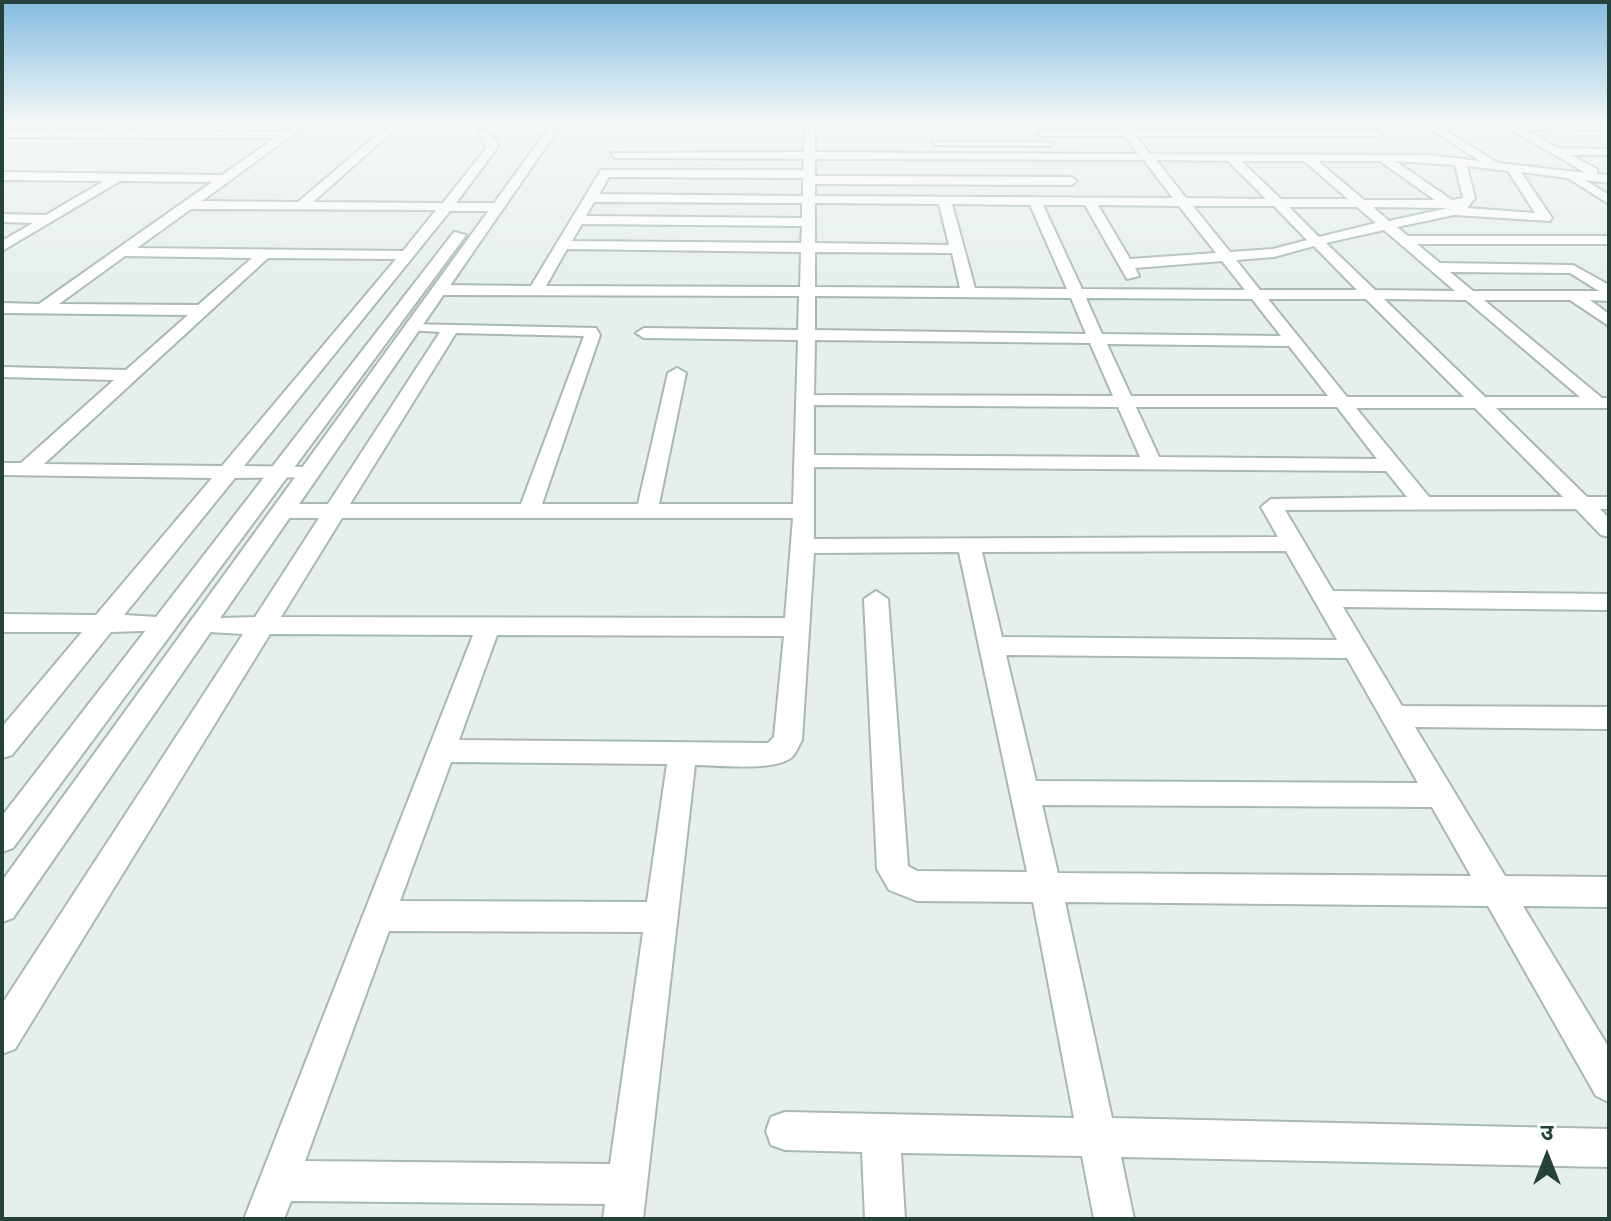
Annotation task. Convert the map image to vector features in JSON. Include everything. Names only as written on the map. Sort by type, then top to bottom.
[{"type":"street","points":[[2,247],[116,179]]},
{"type":"street","points":[[43,308],[225,179]]},
{"type":"street","points":[[301,206],[332,179]]},
{"type":"street","points":[[2,747],[467,179]]},
{"type":"street","points":[[2,907],[439,290],[506,179]]},
{"type":"street","points":[[2,839],[280,473],[512,179]]},
{"type":"street","points":[[536,291],[601,179]]},
{"type":"street","points":[[441,751],[768,754],[781,750],[788,740],[794,627],[803,546],[810,179]]},
{"type":"street","points":[[1023,179],[1071,181],[1143,294]]},
{"type":"street","points":[[1164,179],[1423,504]]},
{"type":"street","points":[[1252,179],[1609,530]]},
{"type":"street","points":[[1332,179],[1602,403]]},
{"type":"street","points":[[1414,179],[1455,206]]},
{"type":"street","points":[[1126,264],[1227,259],[1320,243],[1455,206],[1469,190],[1465,179]]},
{"type":"street","points":[[590,198],[1360,203],[1455,206],[1545,218],[1520,179]]},
{"type":"street","points":[[1575,179],[1609,200]]},
{"type":"street","points":[[945,201],[969,293]]},
{"type":"street","points":[[1035,201],[1152,463]]},
{"type":"street","points":[[189,205],[489,207]]},
{"type":"street","points":[[2,218],[49,219]]},
{"type":"street","points":[[577,220],[809,222]]},
{"type":"street","points":[[1405,240],[1607,241]]},
{"type":"street","points":[[563,245],[958,249]]},
{"type":"street","points":[[123,252],[407,255]]},
{"type":"street","points":[[26,469],[265,253]]},
{"type":"street","points":[[1438,267],[1573,269],[1609,294]]},
{"type":"street","points":[[439,290],[1472,296],[1609,294]]},
{"type":"street","points":[[1574,296],[1609,321]]},
{"type":"street","points":[[2,308],[202,310]]},
{"type":"street","points":[[413,327],[583,329],[592,335],[529,511]]},
{"type":"street","points":[[2,1036],[451,328]]},
{"type":"street","points":[[644,333],[1293,341]]},
{"type":"street","points":[[2,372],[130,375]]},
{"type":"street","points":[[647,510],[677,373]]},
{"type":"street","points":[[806,400],[1602,403]]},
{"type":"street","points":[[805,461],[1391,465]]},
{"type":"street","points":[[2,469],[309,473]]},
{"type":"street","points":[[1609,503],[1278,504],[1272,507],[1609,1083]]},
{"type":"street","points":[[282,511],[804,511]]},
{"type":"street","points":[[803,546],[1293,544]]},
{"type":"street","points":[[969,545],[1046,887],[1114,1219]]},
{"type":"street","points":[[876,599],[893,869],[900,880],[917,886],[1609,892]]},
{"type":"street","points":[[1325,599],[1609,602]]},
{"type":"street","points":[[2,623],[165,624]]},
{"type":"street","points":[[201,625],[794,627]]},
{"type":"street","points":[[264,1219],[488,627]]},
{"type":"street","points":[[992,646],[1355,649]]},
{"type":"street","points":[[1394,716],[1609,718]]},
{"type":"street","points":[[278,1181],[625,1202],[682,754]]},
{"type":"street","points":[[1025,793],[1441,795]]},
{"type":"street","points":[[378,916],[661,917]]},
{"type":"street","points":[[785,1131],[1609,1148]]},
{"type":"street","points":[[881,1133],[885,1219]]}]
